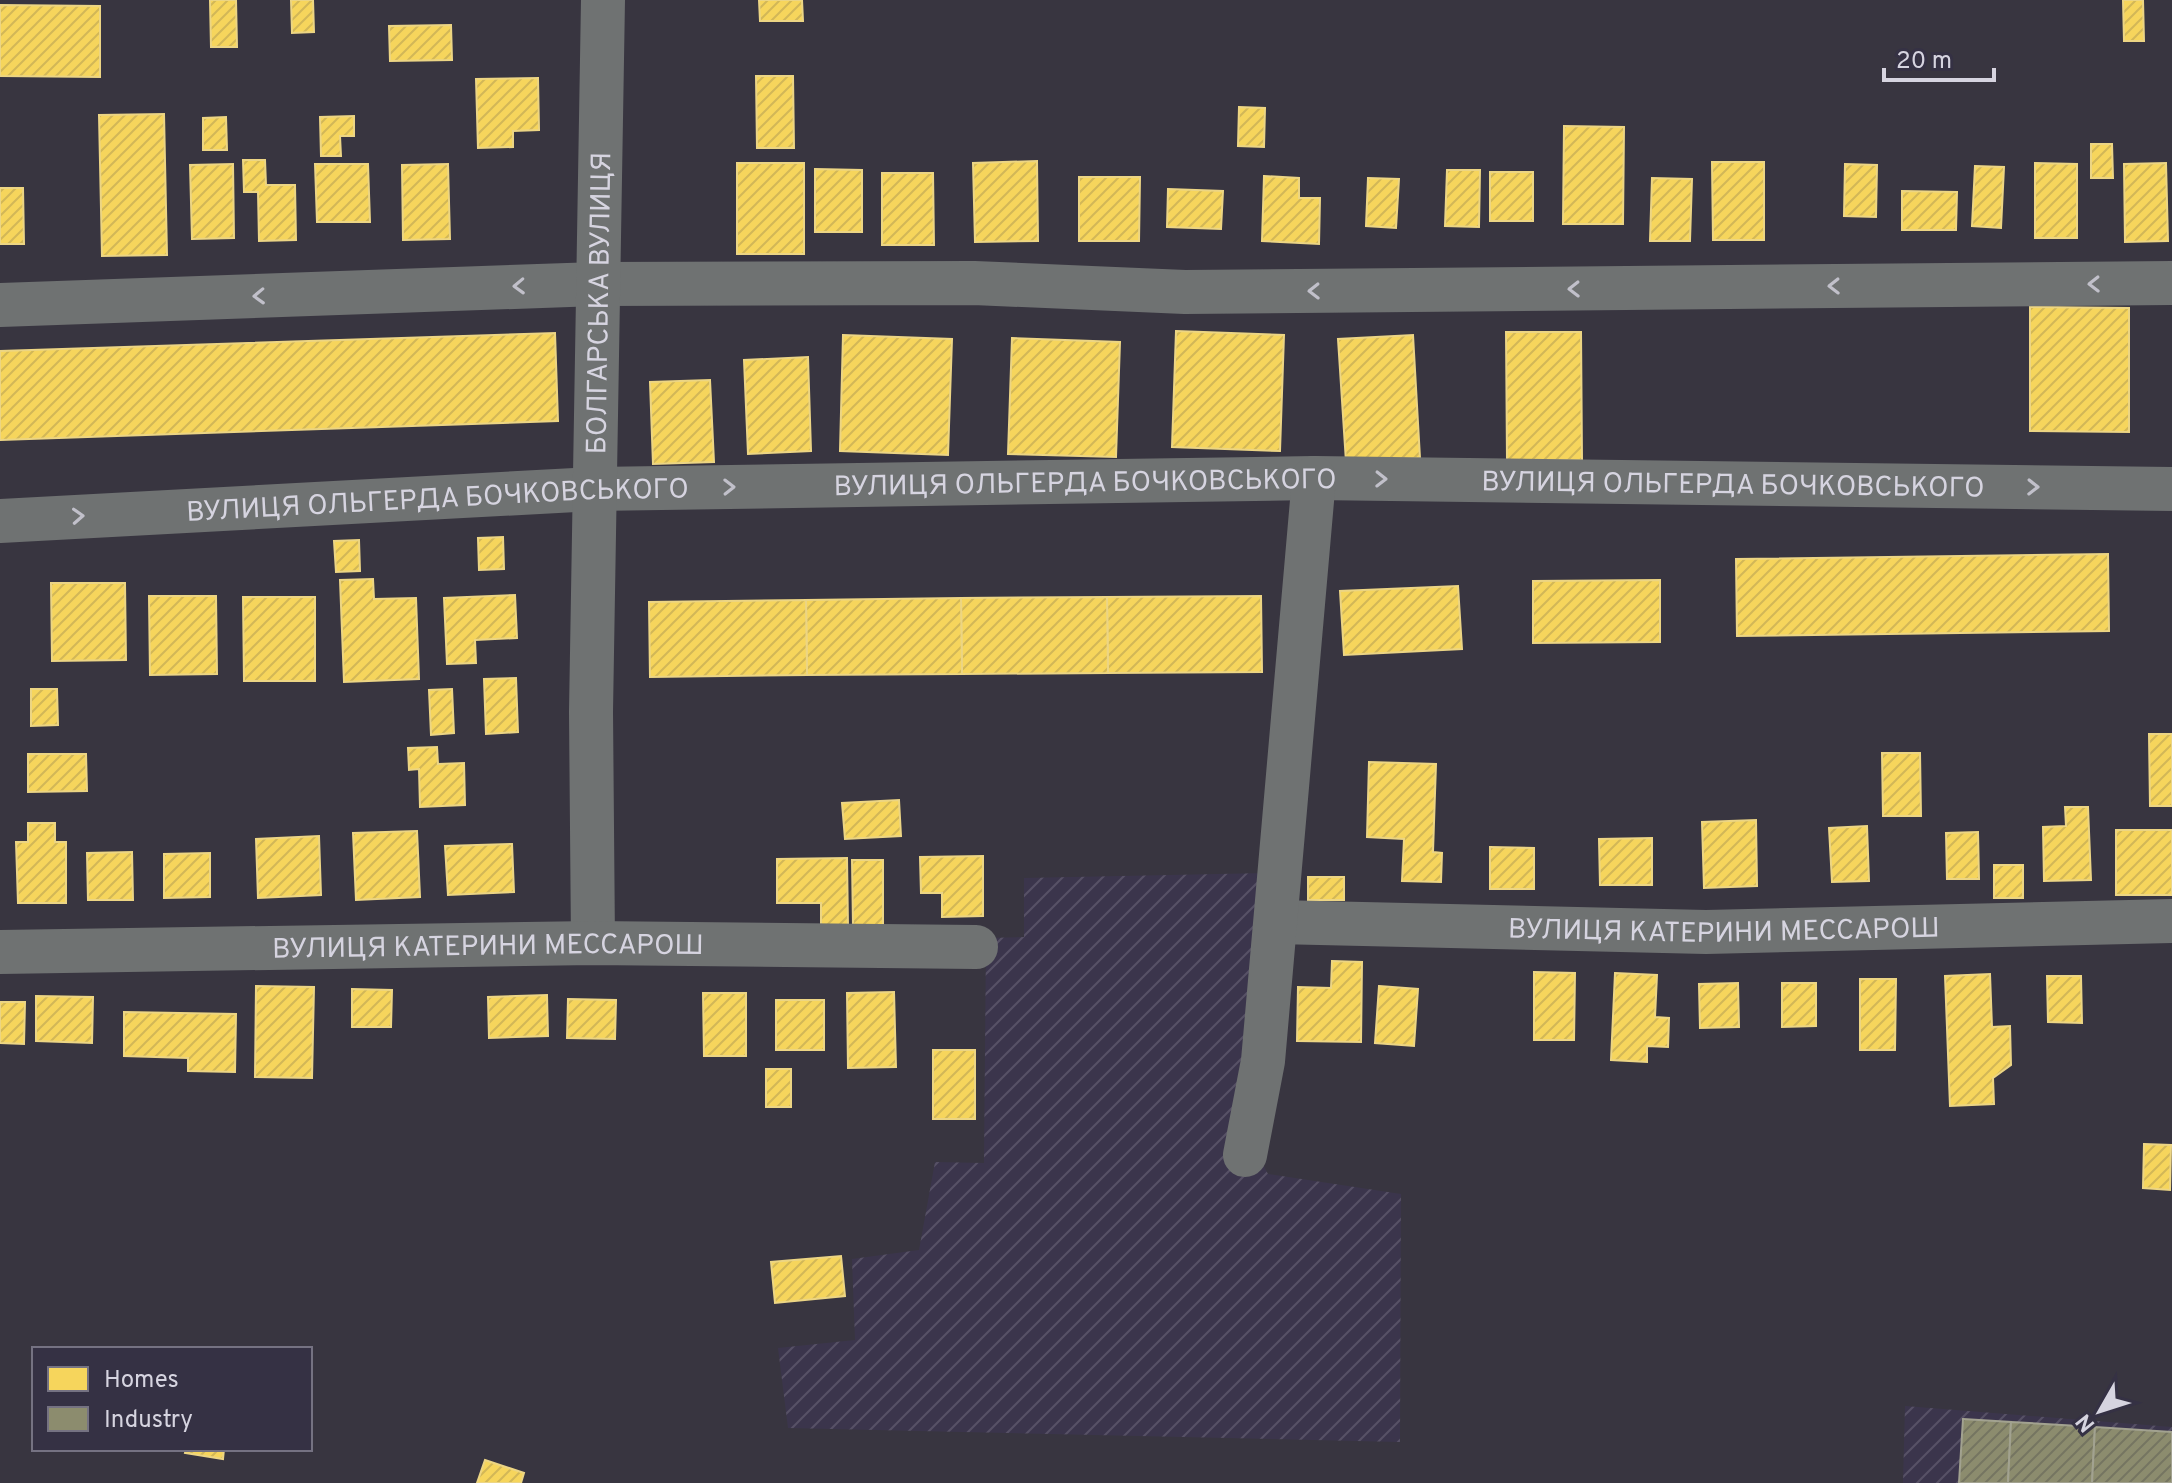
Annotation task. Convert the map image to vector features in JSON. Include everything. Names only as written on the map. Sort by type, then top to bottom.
[{"type":"street","name":"БОЛГАРСЬКА ВУЛИЦЯ","points":[[593,943],[594,489],[603,0]]},
{"type":"street","points":[[0,305],[597,284],[974,283],[1185,292],[2172,283]]},
{"type":"street","points":[[1245,1155],[1263,1061],[1314,478]]},
{"type":"street","name":"ВУЛИЦЯ ОЛЬГЕРДА БОЧКОВСЬКОГО","points":[[0,521],[594,489],[1314,478],[2172,489]]},
{"type":"street","name":"ВУЛИЦЯ КАТЕРИНИ МЕССАРОШ","points":[[1276,922],[1706,932],[2172,921]]},
{"type":"street","name":"ВУЛИЦЯ КАТЕРИНИ МЕССАРОШ","points":[[0,952],[593,943],[976,947]]},
{"type":"shaded area","points":[[1268,873],[1243,1127],[1268,1174],[1401,1194],[1400,1442],[788,1428],[778,1348],[855,1340],[852,1259],[919,1250],[935,1162],[984,1163],[986,938],[1024,937],[1024,878]]},
{"type":"shaded area","points":[[1905,1406],[2172,1427],[2172,1483],[1903,1483]]},
{"type":"building: Homes","points":[[210,0],[236,0],[237,47],[211,47]]},
{"type":"building: Homes","points":[[291,0],[313,0],[314,32],[292,33]]},
{"type":"building: Homes","points":[[759,0],[802,0],[803,21],[760,21]]},
{"type":"building: Homes","points":[[2123,0],[2143,0],[2144,41],[2124,41]]},
{"type":"building: Homes","points":[[0,5],[100,6],[100,77],[0,76]]},
{"type":"building: Homes","points":[[451,25],[452,60],[390,61],[389,26]]},
{"type":"building: Homes","points":[[756,76],[793,76],[794,148],[757,148]]},
{"type":"building: Homes","points":[[538,78],[539,130],[513,131],[513,147],[478,148],[476,79]]},
{"type":"building: Homes","points":[[1239,107],[1265,108],[1264,147],[1238,146]]},
{"type":"building: Homes","points":[[164,114],[167,255],[102,256],[99,115]]},
{"type":"building: Homes","points":[[354,116],[354,136],[340,136],[341,156],[321,156],[320,117]]},
{"type":"building: Homes","points":[[226,117],[227,150],[203,150],[203,118]]},
{"type":"building: Homes","points":[[1564,126],[1624,127],[1623,224],[1563,224]]},
{"type":"building: Homes","points":[[2091,144],[2112,144],[2113,178],[2091,178]]},
{"type":"building: Homes","points":[[243,160],[265,160],[266,185],[295,185],[296,240],[259,241],[258,192],[244,192]]},
{"type":"building: Homes","points":[[1037,161],[1038,241],[975,242],[973,163]]},
{"type":"building: Homes","points":[[1712,162],[1764,162],[1764,240],[1713,240]]},
{"type":"building: Homes","points":[[737,163],[804,163],[804,254],[737,254]]},
{"type":"building: Homes","points":[[2035,163],[2077,164],[2077,238],[2035,238]]},
{"type":"building: Homes","points":[[2166,163],[2168,241],[2125,242],[2124,164]]},
{"type":"building: Homes","points":[[233,164],[234,238],[192,239],[190,165]]},
{"type":"building: Homes","points":[[315,164],[368,164],[370,222],[317,222]]},
{"type":"building: Homes","points":[[448,164],[450,239],[403,240],[402,165]]},
{"type":"building: Homes","points":[[1845,164],[1877,165],[1876,217],[1844,216]]},
{"type":"building: Homes","points":[[1975,166],[2004,167],[2001,228],[1972,226]]},
{"type":"building: Homes","points":[[815,169],[862,170],[862,232],[815,232]]},
{"type":"building: Homes","points":[[1447,170],[1480,170],[1479,227],[1445,226]]},
{"type":"building: Homes","points":[[1490,172],[1533,172],[1533,221],[1490,221]]},
{"type":"building: Homes","points":[[882,173],[933,173],[934,245],[882,245]]},
{"type":"building: Homes","points":[[1264,176],[1299,178],[1299,198],[1320,198],[1319,244],[1262,241]]},
{"type":"building: Homes","points":[[1079,177],[1140,177],[1139,241],[1079,241]]},
{"type":"building: Homes","points":[[1368,178],[1399,179],[1396,228],[1366,226]]},
{"type":"building: Homes","points":[[1652,178],[1692,179],[1690,241],[1650,241]]},
{"type":"building: Homes","points":[[0,188],[23,188],[24,244],[0,244]]},
{"type":"building: Homes","points":[[1168,189],[1223,191],[1221,229],[1167,227]]},
{"type":"building: Homes","points":[[1902,191],[1957,192],[1956,230],[1902,230]]},
{"type":"building: Homes","points":[[2030,307],[2129,308],[2129,432],[2030,431]]},
{"type":"building: Homes","points":[[1176,331],[1284,335],[1280,451],[1172,447]]},
{"type":"building: Homes","points":[[1506,332],[1581,332],[1582,460],[1507,461]]},
{"type":"building: Homes","points":[[555,333],[558,421],[0,440],[0,351]]},
{"type":"building: Homes","points":[[843,335],[952,339],[948,455],[840,451]]},
{"type":"building: Homes","points":[[1413,335],[1420,458],[1346,462],[1338,339]]},
{"type":"building: Homes","points":[[1012,338],[1120,342],[1116,457],[1008,454]]},
{"type":"building: Homes","points":[[808,357],[811,451],[748,454],[744,360]]},
{"type":"building: Homes","points":[[710,380],[714,462],[653,464],[650,382]]},
{"type":"building: Homes","points":[[503,537],[504,569],[479,570],[478,538]]},
{"type":"building: Homes","points":[[359,540],[360,571],[336,572],[334,541]]},
{"type":"building: Homes","points":[[2108,554],[2109,631],[1737,636],[1736,559]]},
{"type":"building: Homes","points":[[373,579],[374,599],[416,598],[419,679],[344,682],[340,580]]},
{"type":"building: Homes","points":[[1660,580],[1660,642],[1533,643],[1533,581]]},
{"type":"building: Homes","points":[[51,583],[125,583],[126,660],[52,661]]},
{"type":"building: Homes","points":[[1458,586],[1462,649],[1344,655],[1340,591]]},
{"type":"building: Homes","points":[[515,595],[517,638],[475,640],[476,663],[447,664],[444,598]]},
{"type":"building: Homes","points":[[149,596],[216,596],[217,674],[150,675]]},
{"type":"building: Homes","points":[[1261,596],[1262,672],[1108,673],[1107,597]]},
{"type":"building: Homes","points":[[243,597],[315,597],[315,681],[244,681]]},
{"type":"building: Homes","points":[[1107,597],[1108,673],[962,674],[961,598]]},
{"type":"building: Homes","points":[[961,598],[962,674],[807,675],[806,600]]},
{"type":"building: Homes","points":[[806,600],[807,675],[650,677],[649,602]]},
{"type":"building: Homes","points":[[516,678],[518,732],[486,734],[484,679]]},
{"type":"building: Homes","points":[[31,689],[57,689],[58,725],[31,726]]},
{"type":"building: Homes","points":[[452,689],[454,733],[431,735],[429,690]]},
{"type":"building: Homes","points":[[2149,734],[2172,734],[2172,806],[2150,806]]},
{"type":"building: Homes","points":[[437,747],[438,764],[464,763],[465,805],[420,807],[419,769],[409,770],[408,748]]},
{"type":"building: Homes","points":[[1882,753],[1920,753],[1921,816],[1883,816]]},
{"type":"building: Homes","points":[[28,754],[86,754],[87,791],[28,792]]},
{"type":"building: Homes","points":[[1369,762],[1436,764],[1433,852],[1442,853],[1441,882],[1402,881],[1404,839],[1367,837]]},
{"type":"building: Homes","points":[[899,800],[901,836],[845,839],[842,803]]},
{"type":"building: Homes","points":[[2065,807],[2088,807],[2091,880],[2044,881],[2043,827],[2066,826]]},
{"type":"building: Homes","points":[[1756,820],[1757,886],[1704,888],[1702,822]]},
{"type":"building: Homes","points":[[28,823],[55,823],[55,842],[66,842],[66,903],[18,903],[16,842],[28,842]]},
{"type":"building: Homes","points":[[1867,826],[1869,881],[1832,882],[1829,828]]},
{"type":"building: Homes","points":[[2116,830],[2172,830],[2172,895],[2116,895]]},
{"type":"building: Homes","points":[[417,831],[420,897],[356,900],[353,833]]},
{"type":"building: Homes","points":[[1978,832],[1979,879],[1947,879],[1946,833]]},
{"type":"building: Homes","points":[[319,836],[321,895],[258,898],[256,839]]},
{"type":"building: Homes","points":[[1652,838],[1652,885],[1600,885],[1599,839]]},
{"type":"building: Homes","points":[[512,844],[514,892],[448,895],[445,846]]},
{"type":"building: Homes","points":[[1490,847],[1534,848],[1534,889],[1490,889]]},
{"type":"building: Homes","points":[[132,852],[133,900],[88,900],[87,853]]},
{"type":"building: Homes","points":[[210,853],[210,897],[164,898],[164,854]]},
{"type":"building: Homes","points":[[983,856],[983,916],[942,917],[942,893],[921,893],[920,857]]},
{"type":"building: Homes","points":[[847,858],[848,927],[821,927],[821,903],[777,903],[777,859]]},
{"type":"building: Homes","points":[[852,860],[883,860],[883,925],[853,925]]},
{"type":"building: Homes","points":[[1994,865],[2023,865],[2023,898],[1994,898]]},
{"type":"building: Homes","points":[[1308,877],[1344,877],[1344,900],[1308,900]]},
{"type":"building: Homes","points":[[1332,961],[1362,962],[1361,1042],[1297,1041],[1298,987],[1331,988]]},
{"type":"building: Homes","points":[[1534,972],[1575,973],[1574,1040],[1534,1040]]},
{"type":"building: Homes","points":[[1615,973],[1657,975],[1655,1017],[1669,1018],[1668,1047],[1647,1046],[1647,1062],[1611,1060]]},
{"type":"building: Homes","points":[[1990,974],[1992,1027],[2010,1026],[2011,1065],[1993,1078],[1994,1104],[1950,1106],[1945,976]]},
{"type":"building: Homes","points":[[2047,976],[2081,976],[2082,1023],[2048,1022]]},
{"type":"building: Homes","points":[[1860,979],[1896,979],[1895,1050],[1860,1050]]},
{"type":"building: Homes","points":[[1738,983],[1739,1027],[1700,1028],[1699,984]]},
{"type":"building: Homes","points":[[1782,983],[1816,983],[1816,1026],[1782,1027]]},
{"type":"building: Homes","points":[[256,986],[314,987],[312,1078],[255,1077]]},
{"type":"building: Homes","points":[[1379,986],[1418,989],[1414,1046],[1375,1043]]},
{"type":"building: Homes","points":[[352,989],[392,990],[391,1027],[352,1027]]},
{"type":"building: Homes","points":[[894,992],[896,1067],[848,1068],[847,993]]},
{"type":"building: Homes","points":[[703,993],[746,993],[746,1056],[704,1056]]},
{"type":"building: Homes","points":[[547,995],[548,1036],[489,1038],[488,997]]},
{"type":"building: Homes","points":[[36,996],[93,997],[92,1043],[36,1041]]},
{"type":"building: Homes","points":[[568,999],[616,1000],[615,1039],[567,1038]]},
{"type":"building: Homes","points":[[776,1000],[824,1000],[824,1050],[776,1050]]},
{"type":"building: Homes","points":[[0,1002],[25,1002],[24,1044],[0,1043]]},
{"type":"building: Homes","points":[[124,1012],[236,1014],[235,1072],[188,1071],[188,1058],[124,1056]]},
{"type":"building: Homes","points":[[933,1050],[975,1050],[975,1119],[933,1119]]},
{"type":"building: Homes","points":[[766,1069],[791,1069],[791,1107],[766,1107]]},
{"type":"building: Homes","points":[[2144,1144],[2171,1145],[2170,1190],[2143,1188]]},
{"type":"building: Homes","points":[[841,1256],[845,1296],[775,1303],[771,1262]]},
{"type":"building: Homes","points":[[186,1451],[224,1451],[223,1459]]},
{"type":"building: Homes","points":[[485,1460],[524,1473],[521,1483],[477,1483]]},
{"type":"building: Industry","points":[[1963,1419],[2011,1422],[2008,1483],[1959,1483]]},
{"type":"building: Industry","points":[[2011,1422],[2095,1427],[2092,1483],[2008,1483]]},
{"type":"building: Industry","points":[[2095,1427],[2172,1432],[2172,1483],[2092,1483]]}]
